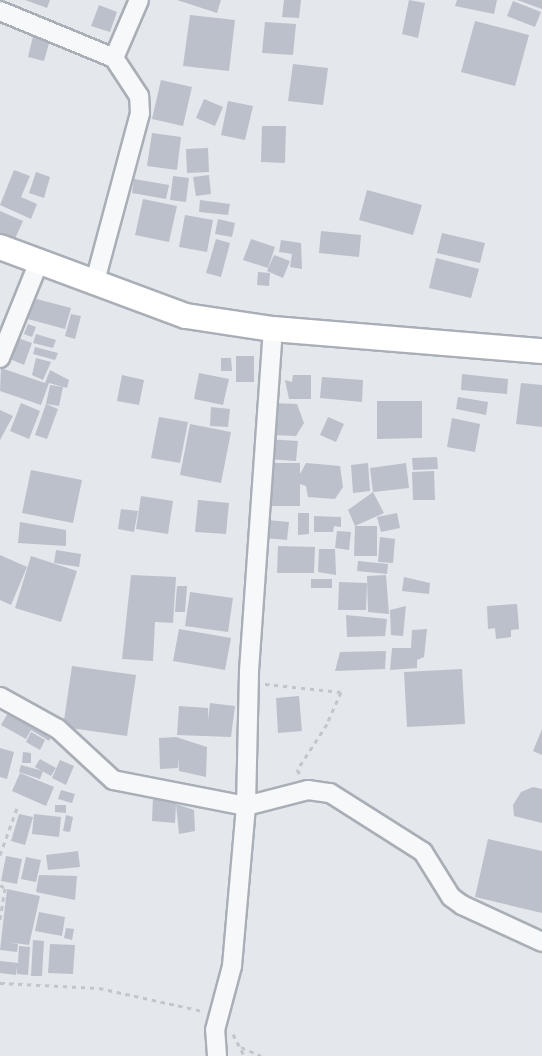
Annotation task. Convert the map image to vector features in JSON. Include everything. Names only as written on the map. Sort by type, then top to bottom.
[{"type":"main road","points":[[0,247],[94,285],[186,316],[273,329],[542,351]]},
{"type":"street","points":[[114,58],[139,0]]},
{"type":"street","points":[[0,11],[114,58],[139,96],[140,113],[94,285]]},
{"type":"street","points":[[0,358],[38,264]]},
{"type":"street","points":[[217,1056],[218,1014],[232,966],[246,806],[249,682],[273,329]]},
{"type":"street","points":[[0,697],[58,729],[112,780],[246,806],[308,790],[330,793],[423,852],[451,897],[542,942]]},
{"type":"path","points":[[249,682],[341,692],[327,724],[297,770],[304,779]]},
{"type":"path","points":[[0,855],[18,805]]},
{"type":"path","points":[[0,885],[5,888],[0,920]]},
{"type":"path","points":[[0,982],[99,988],[218,1014]]},
{"type":"path","points":[[235,1036],[244,1056]]},
{"type":"path","points":[[239,1046],[261,1056]]},
{"type":"building","points":[[25,0],[50,0],[47,8]]},
{"type":"building","points":[[177,0],[221,0],[217,13]]},
{"type":"building","points":[[284,0],[301,0],[299,18],[282,17]]},
{"type":"building","points":[[409,0],[425,3],[418,38],[402,34]]},
{"type":"building","points":[[457,0],[497,0],[494,14],[455,6]]},
{"type":"building","points":[[517,0],[542,0],[542,9]]},
{"type":"building","points":[[513,1],[541,12],[535,27],[507,16]]},
{"type":"building","points":[[99,5],[117,12],[110,32],[91,26]]},
{"type":"building","points":[[190,15],[235,20],[229,71],[183,66]]},
{"type":"building","points":[[475,21],[529,35],[515,86],[461,72]]},
{"type":"building","points":[[265,22],[296,24],[293,55],[262,53]]},
{"type":"building","points":[[34,32],[51,36],[44,61],[28,57]]},
{"type":"building","points":[[293,64],[328,68],[323,105],[288,101]]},
{"type":"building","points":[[161,80],[192,87],[183,126],[152,119]]},
{"type":"building","points":[[204,99],[223,107],[215,126],[196,118]]},
{"type":"building","points":[[228,101],[253,106],[245,140],[221,135]]},
{"type":"building","points":[[262,126],[286,126],[285,163],[261,162]]},
{"type":"building","points":[[152,133],[181,137],[177,170],[147,166]]},
{"type":"building","points":[[208,148],[209,172],[187,173],[186,149]]},
{"type":"building","points":[[14,170],[30,176],[21,197],[37,204],[31,219],[0,205]]},
{"type":"building","points":[[36,172],[50,177],[44,198],[29,193]]},
{"type":"building","points":[[209,175],[211,194],[196,196],[193,177]]},
{"type":"building","points":[[173,176],[189,178],[186,202],[170,200]]},
{"type":"building","points":[[134,179],[169,185],[166,199],[132,193]]},
{"type":"building","points":[[367,190],[422,205],[413,235],[359,220]]},
{"type":"building","points":[[143,199],[177,206],[169,242],[135,235]]},
{"type":"building","points":[[200,200],[230,204],[228,215],[199,212]]},
{"type":"building","points":[[0,211],[23,221],[14,241],[0,235]]},
{"type":"building","points":[[185,215],[213,220],[207,252],[179,247]]},
{"type":"building","points":[[218,219],[235,223],[232,237],[215,234]]},
{"type":"building","points":[[321,231],[361,235],[359,257],[319,253]]},
{"type":"building","points":[[442,233],[485,243],[480,263],[437,253]]},
{"type":"building","points":[[216,239],[230,243],[221,277],[206,273]]},
{"type":"building","points":[[251,239],[275,247],[268,268],[243,260]]},
{"type":"building","points":[[281,240],[301,243],[302,269],[290,267],[292,254],[279,252]]},
{"type":"building","points":[[274,255],[290,261],[283,278],[267,271]]},
{"type":"building","points":[[436,258],[479,269],[471,298],[429,288]]},
{"type":"building","points":[[258,272],[270,273],[269,286],[257,285]]},
{"type":"building","points":[[29,297],[71,308],[65,329],[24,318]]},
{"type":"building","points":[[71,314],[81,316],[75,339],[65,336]]},
{"type":"building","points":[[28,324],[36,327],[32,337],[24,334]]},
{"type":"building","points":[[36,334],[56,340],[53,348],[33,343]]},
{"type":"building","points":[[18,338],[32,343],[24,365],[10,359]]},
{"type":"building","points":[[35,347],[58,353],[55,360],[33,354]]},
{"type":"building","points":[[236,356],[254,356],[254,382],[236,382]]},
{"type":"building","points":[[36,358],[51,362],[43,380],[32,375]]},
{"type":"building","points":[[221,358],[231,358],[232,371],[221,371]]},
{"type":"building","points":[[1,368],[45,383],[50,370],[69,380],[67,388],[49,383],[41,405],[0,391]]},
{"type":"building","points":[[199,373],[229,379],[223,405],[194,399]]},
{"type":"building","points":[[462,374],[508,379],[507,394],[461,390]]},
{"type":"building","points":[[122,375],[144,380],[139,405],[117,401]]},
{"type":"building","points":[[293,375],[311,375],[311,399],[289,399],[285,380],[292,382]]},
{"type":"building","points":[[322,377],[363,380],[362,402],[320,398]]},
{"type":"building","points":[[521,383],[542,385],[542,427],[516,424]]},
{"type":"building","points":[[50,385],[63,387],[59,406],[46,404]]},
{"type":"building","points":[[458,397],[488,402],[486,415],[456,409]]},
{"type":"building","points":[[377,401],[422,401],[422,438],[377,439]]},
{"type":"building","points":[[21,403],[40,411],[29,439],[10,431]]},
{"type":"building","points":[[274,403],[297,404],[304,423],[296,436],[273,435]]},
{"type":"building","points":[[46,404],[58,409],[47,439],[35,435]]},
{"type":"building","points":[[211,407],[230,409],[228,427],[210,426]]},
{"type":"building","points":[[0,410],[13,416],[0,440]]},
{"type":"building","points":[[159,417],[188,422],[180,463],[151,458]]},
{"type":"building","points":[[328,417],[344,424],[336,442],[320,435]]},
{"type":"building","points":[[452,418],[480,424],[475,452],[447,447]]},
{"type":"building","points":[[190,424],[231,432],[221,483],[180,475]]},
{"type":"building","points":[[267,439],[298,441],[296,461],[266,459]]},
{"type":"building","points":[[437,457],[438,469],[413,470],[412,458]]},
{"type":"building","points":[[267,463],[300,463],[300,474],[306,463],[340,466],[343,487],[335,499],[308,497],[306,486],[300,484],[300,506],[267,506]]},
{"type":"building","points":[[368,463],[370,491],[353,493],[351,465]]},
{"type":"building","points":[[406,463],[409,488],[373,492],[370,468]]},
{"type":"building","points":[[31,470],[82,480],[73,523],[22,513]]},
{"type":"building","points":[[434,471],[435,500],[413,500],[412,472]]},
{"type":"building","points":[[373,492],[384,513],[355,526],[348,510]]},
{"type":"building","points":[[141,496],[173,501],[168,534],[136,529]]},
{"type":"building","points":[[198,500],[229,503],[226,534],[195,532]]},
{"type":"building","points":[[121,509],[138,511],[134,532],[118,529]]},
{"type":"building","points":[[298,513],[309,513],[309,534],[298,535]]},
{"type":"building","points":[[397,513],[400,528],[381,532],[377,517]]},
{"type":"building","points":[[314,516],[341,517],[341,527],[334,526],[333,532],[314,532]]},
{"type":"building","points":[[267,520],[289,522],[287,540],[265,538]]},
{"type":"building","points":[[20,522],[66,530],[66,546],[18,543]]},
{"type":"building","points":[[355,526],[377,526],[377,556],[354,556]]},
{"type":"building","points":[[337,531],[351,532],[349,550],[335,548]]},
{"type":"building","points":[[380,537],[395,539],[393,563],[378,562]]},
{"type":"building","points":[[278,546],[315,547],[314,573],[277,573]]},
{"type":"building","points":[[319,549],[335,549],[336,575],[318,572]]},
{"type":"building","points":[[56,550],[81,554],[79,567],[54,563]]},
{"type":"building","points":[[0,555],[27,567],[11,605],[0,600]]},
{"type":"building","points":[[31,556],[77,571],[61,622],[15,608]]},
{"type":"building","points":[[358,561],[388,564],[387,574],[357,571]]},
{"type":"building","points":[[131,575],[176,577],[173,623],[155,622],[153,661],[122,659]]},
{"type":"building","points":[[386,575],[389,614],[368,612],[367,576]]},
{"type":"building","points":[[404,577],[430,583],[429,594],[402,591]]},
{"type":"building","points":[[311,579],[332,579],[332,588],[311,588]]},
{"type":"building","points":[[339,582],[367,583],[366,610],[338,610]]},
{"type":"building","points":[[177,586],[187,586],[185,612],[175,612]]},
{"type":"building","points":[[190,592],[233,598],[228,632],[185,626]]},
{"type":"building","points":[[517,604],[519,629],[511,630],[511,637],[496,639],[495,628],[488,629],[487,606]]},
{"type":"building","points":[[406,606],[403,636],[391,635],[390,610]]},
{"type":"building","points":[[346,615],[387,619],[385,636],[347,637]]},
{"type":"building","points":[[179,629],[231,638],[225,670],[173,661]]},
{"type":"building","points":[[427,629],[424,657],[417,660],[417,668],[390,670],[392,648],[411,648],[412,630]]},
{"type":"building","points":[[386,651],[385,669],[335,671],[340,652]]},
{"type":"building","points":[[72,666],[136,675],[127,736],[63,727]]},
{"type":"building","points":[[462,669],[465,724],[407,727],[404,672]]},
{"type":"building","points":[[299,696],[302,731],[278,733],[276,698]]},
{"type":"building","points":[[210,703],[235,706],[231,737],[177,735],[179,706],[208,708],[208,720]]},
{"type":"building","points":[[12,706],[55,730],[49,741],[31,730],[26,739],[1,725]]},
{"type":"building","points":[[542,729],[542,755],[533,751]]},
{"type":"building","points":[[31,732],[45,740],[40,750],[26,742]]},
{"type":"building","points":[[176,737],[207,747],[206,777],[179,771],[178,756],[178,768],[160,769],[159,738]]},
{"type":"building","points":[[0,748],[14,752],[7,779],[0,777]]},
{"type":"building","points":[[23,752],[31,753],[31,763],[22,763]]},
{"type":"building","points":[[40,759],[56,768],[51,776],[35,767]]},
{"type":"building","points":[[60,760],[74,766],[66,785],[52,778]]},
{"type":"building","points":[[21,765],[43,771],[40,779],[19,772]]},
{"type":"building","points":[[20,773],[54,787],[46,806],[12,791]]},
{"type":"building","points":[[533,787],[542,789],[542,823],[514,816],[513,805],[521,792]]},
{"type":"building","points":[[61,790],[75,794],[72,803],[58,799]]},
{"type":"building","points":[[153,798],[177,800],[175,823],[152,821]]},
{"type":"building","points":[[176,804],[194,810],[195,831],[179,834]]},
{"type":"building","points":[[55,805],[66,805],[66,813],[55,812]]},
{"type":"building","points":[[19,814],[33,817],[25,845],[11,841]]},
{"type":"building","points":[[34,814],[61,817],[59,837],[32,834]]},
{"type":"building","points":[[66,815],[73,817],[70,832],[63,831]]},
{"type":"building","points":[[488,839],[542,851],[542,913],[475,897]]},
{"type":"building","points":[[78,851],[80,867],[48,870],[46,855]]},
{"type":"building","points":[[6,856],[22,859],[17,884],[1,881]]},
{"type":"building","points":[[26,857],[41,860],[36,882],[21,879]]},
{"type":"building","points":[[39,875],[77,876],[75,900],[36,892]]},
{"type":"building","points":[[7,889],[40,896],[29,945],[7,942],[18,944],[17,952],[0,950]]},
{"type":"building","points":[[39,912],[65,917],[62,936],[35,931]]},
{"type":"building","points":[[66,928],[74,929],[72,940],[64,938]]},
{"type":"building","points":[[33,940],[44,941],[42,976],[31,976]]},
{"type":"building","points":[[50,944],[75,945],[73,974],[48,973]]},
{"type":"building","points":[[19,946],[30,947],[28,975],[17,974],[17,966],[16,975],[0,973],[0,961],[18,963]]}]
